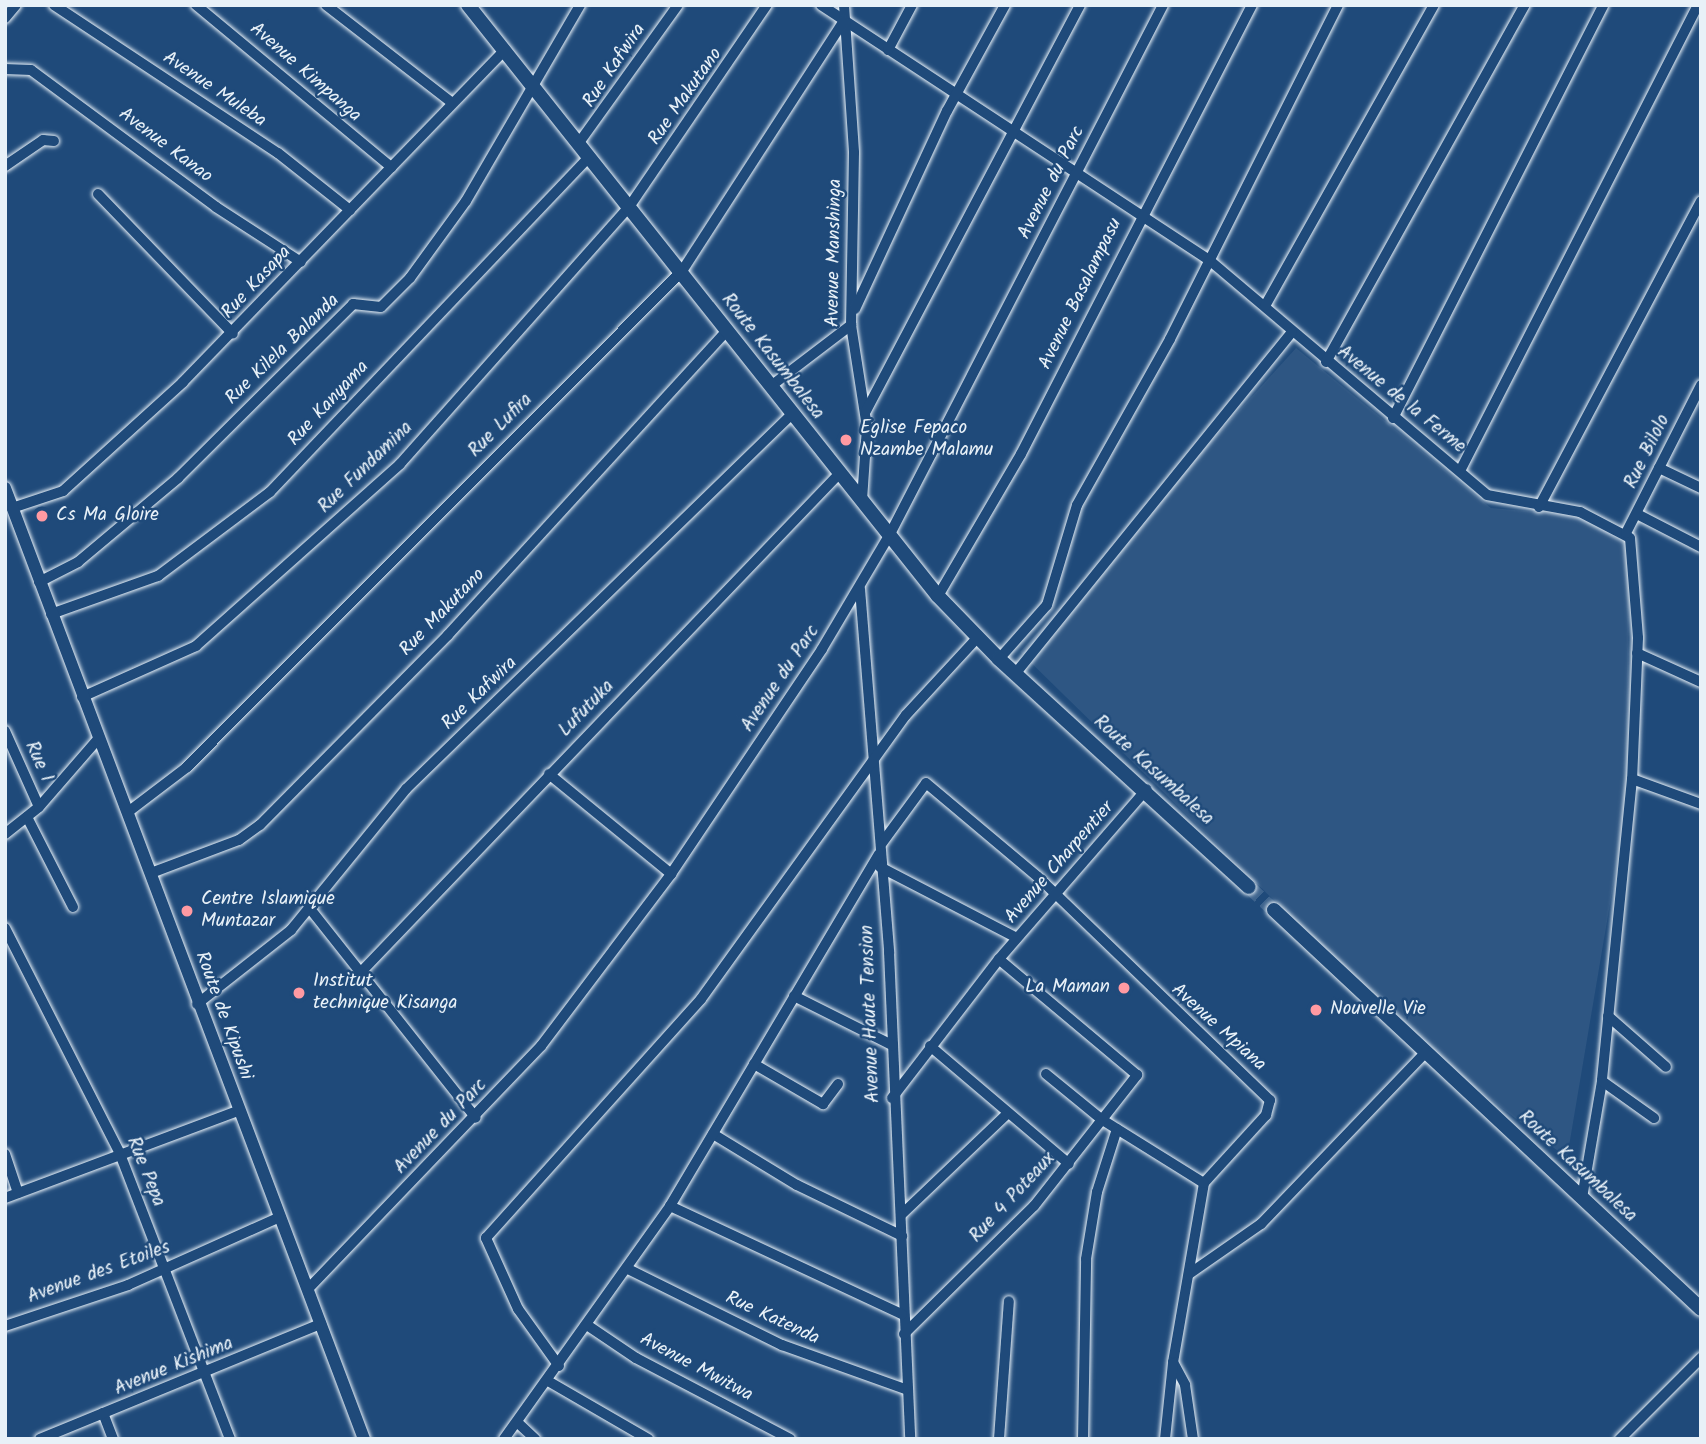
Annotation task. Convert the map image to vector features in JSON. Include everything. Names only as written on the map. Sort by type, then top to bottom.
[{"type":"highway","name":"Route Kasumbalesa","points":[[468,5],[938,596],[1015,674],[1147,789],[1249,887]]},
{"type":"highway","name":"Route Kasumbalesa","points":[[1274,910],[1701,1309]]},
{"type":"main road","name":"Route de Kipushi","points":[[5,488],[82,697],[128,811],[197,1004],[364,1439]]},
{"type":"street","points":[[5,18],[16,5]]},
{"type":"street","name":"Avenue Muleba","points":[[54,5],[278,153],[350,210]]},
{"type":"street","name":"Avenue Kimpanga","points":[[196,5],[391,167]]},
{"type":"street","points":[[326,5],[451,102]]},
{"type":"street","points":[[531,83],[580,5]]},
{"type":"street","name":"Rue Kafwira","points":[[578,144],[678,5]]},
{"type":"street","name":"Rue Makutano","points":[[629,207],[767,5]]},
{"type":"street","name":"Avenue de la Ferme","points":[[821,5],[1076,176],[1208,259],[1392,418],[1487,495],[1539,507],[1580,512],[1626,533]]},
{"type":"street","name":"Avenue Manshinga","points":[[844,5],[854,153],[852,319],[866,411],[862,501]]},
{"type":"street","points":[[888,50],[912,5]]},
{"type":"street","points":[[771,386],[852,319],[955,94],[1005,5]]},
{"type":"street","points":[[866,411],[1080,5]]},
{"type":"street","name":"Avenue du Parc","points":[[308,1289],[476,1118],[541,1046],[671,874],[860,589],[1163,5]]},
{"type":"street","name":"Avenue Basalampasu","points":[[938,596],[1021,454],[1139,217],[1252,5]]},
{"type":"street","points":[[999,659],[1047,605],[1077,505],[1208,259],[1338,5]]},
{"type":"street","points":[[1265,306],[1433,5]]},
{"type":"street","points":[[1326,362],[1525,5]]},
{"type":"street","points":[[1392,418],[1602,5]]},
{"type":"street","points":[[1460,471],[1698,5]]},
{"type":"street","name":"Rue Lufira","points":[[128,811],[187,767],[681,271],[844,21]]},
{"type":"street","name":"Rue Kasapa","points":[[12,508],[63,491],[233,334],[451,102],[505,50]]},
{"type":"street","name":"Avenue Kanao","points":[[5,69],[31,70],[216,207],[301,262]]},
{"type":"street","name":"Rue Kilela Balanda","points":[[40,582],[78,562],[178,478],[353,304],[381,307],[466,201],[531,83]]},
{"type":"street","points":[[5,166],[43,141],[54,141]]},
{"type":"street","name":"Rue Kanyama","points":[[51,614],[158,576],[270,492],[589,157]]},
{"type":"street","points":[[98,194],[233,334]]},
{"type":"street","points":[[1539,507],[1701,201]]},
{"type":"street","name":"Rue Fundamina","points":[[82,697],[188,652],[355,508],[629,207]]},
{"type":"street","name":"Rue Makutano","points":[[151,873],[239,840],[260,825],[448,635],[727,331]]},
{"type":"street","points":[[1015,674],[1292,332]]},
{"type":"street","name":"Rue Bilolo","points":[[1626,533],[1700,390]]},
{"type":"street","name":"Rue Kafwira","points":[[197,1004],[311,910],[406,789],[793,413]]},
{"type":"street","points":[[1659,468],[1701,488]]},
{"type":"street","name":"Lufutuka","points":[[362,971],[839,474]]},
{"type":"street","points":[[1637,513],[1701,547]]},
{"type":"street","points":[[1581,1198],[1602,1081],[1632,779],[1637,653],[1636,555],[1626,533]]},
{"type":"street","name":"Avenue Haute Tension","points":[[860,589],[882,843],[879,854],[892,1045],[892,1098],[902,1237],[905,1390],[910,1439]]},
{"type":"street","points":[[559,1366],[518,1309],[486,1238],[701,999],[874,760],[977,638]]},
{"type":"street","points":[[1637,653],[1701,682]]},
{"type":"street","name":"Rue I","points":[[5,731],[39,807]]},
{"type":"street","points":[[5,834],[39,807],[99,738]]},
{"type":"street","points":[[549,774],[671,874]]},
{"type":"street","points":[[1632,779],[1701,804]]},
{"type":"street","name":"Avenue Mpiana","points":[[882,843],[926,783],[1057,895],[1270,1100],[1266,1115],[1204,1183]]},
{"type":"street","name":"Avenue Charpentier","points":[[892,1098],[999,959],[1147,789]]},
{"type":"street","points":[[27,817],[73,907]]},
{"type":"street","points":[[504,1439],[559,1366],[670,1206],[879,854]]},
{"type":"street","points":[[880,867],[1017,938]]},
{"type":"street","points":[[311,910],[476,1118]]},
{"type":"street","name":"Rue Pepa","points":[[5,928],[120,1154],[230,1439]]},
{"type":"street","name":"Rue 4 Poteaux","points":[[904,1334],[1069,1164],[1137,1075],[999,959]]},
{"type":"street","points":[[794,996],[892,1045]]},
{"type":"street","points":[[1608,1016],[1666,1068]]},
{"type":"street","points":[[930,1046],[1005,1116],[1069,1164]]},
{"type":"street","points":[[1189,1275],[1261,1224],[1426,1052]]},
{"type":"street","points":[[754,1064],[823,1104],[838,1084]]},
{"type":"street","points":[[1046,1073],[1101,1119],[1204,1183],[1174,1362],[1165,1439]]},
{"type":"street","points":[[1602,1081],[1654,1118]]},
{"type":"street","points":[[5,1198],[238,1111]]},
{"type":"street","points":[[901,1216],[1005,1116]]},
{"type":"street","points":[[1083,1439],[1088,1239],[1117,1129]]},
{"type":"street","points":[[713,1134],[797,1185],[902,1237]]},
{"type":"street","points":[[5,1154],[18,1193]]},
{"type":"street","points":[[670,1206],[902,1314]]},
{"type":"street","name":"Avenue des Etoiles","points":[[5,1326],[164,1271],[280,1217]]},
{"type":"street","name":"Rue Katenda","points":[[628,1269],[793,1349],[905,1390]]},
{"type":"street","points":[[999,1439],[1009,1301]]},
{"type":"street","name":"Avenue Kishima","points":[[40,1439],[204,1376],[321,1324]]},
{"type":"street","name":"Avenue Mwitwa","points":[[587,1325],[636,1358],[790,1439]]},
{"type":"street","points":[[1620,1439],[1701,1358]]},
{"type":"street","points":[[1174,1362],[1185,1385],[1193,1439]]},
{"type":"street","points":[[548,1381],[648,1439]]},
{"type":"street","points":[[103,1413],[113,1439]]},
{"type":"street","points":[[517,1422],[535,1439]]},
{"type":"shaded area","points":[[1296,348],[1491,508],[1582,516],[1629,547],[1627,803],[1567,1158],[1428,1051],[1020,652]]},
{"type":"tunnel","points":[[1249,887],[1274,910]]},
{"type":"place","name":"Eglise Fepaco Nzambe Malamu","points":[[846,440]]},
{"type":"place","name":"Cs Ma Gloire","points":[[42,516]]},
{"type":"place","name":"Centre Islamique Muntazar","points":[[187,911]]},
{"type":"place","name":"La Maman","points":[[1124,988]]},
{"type":"place","name":"Institut technique Kisanga","points":[[299,993]]},
{"type":"place","name":"Nouvelle Vie","points":[[1316,1010]]}]
